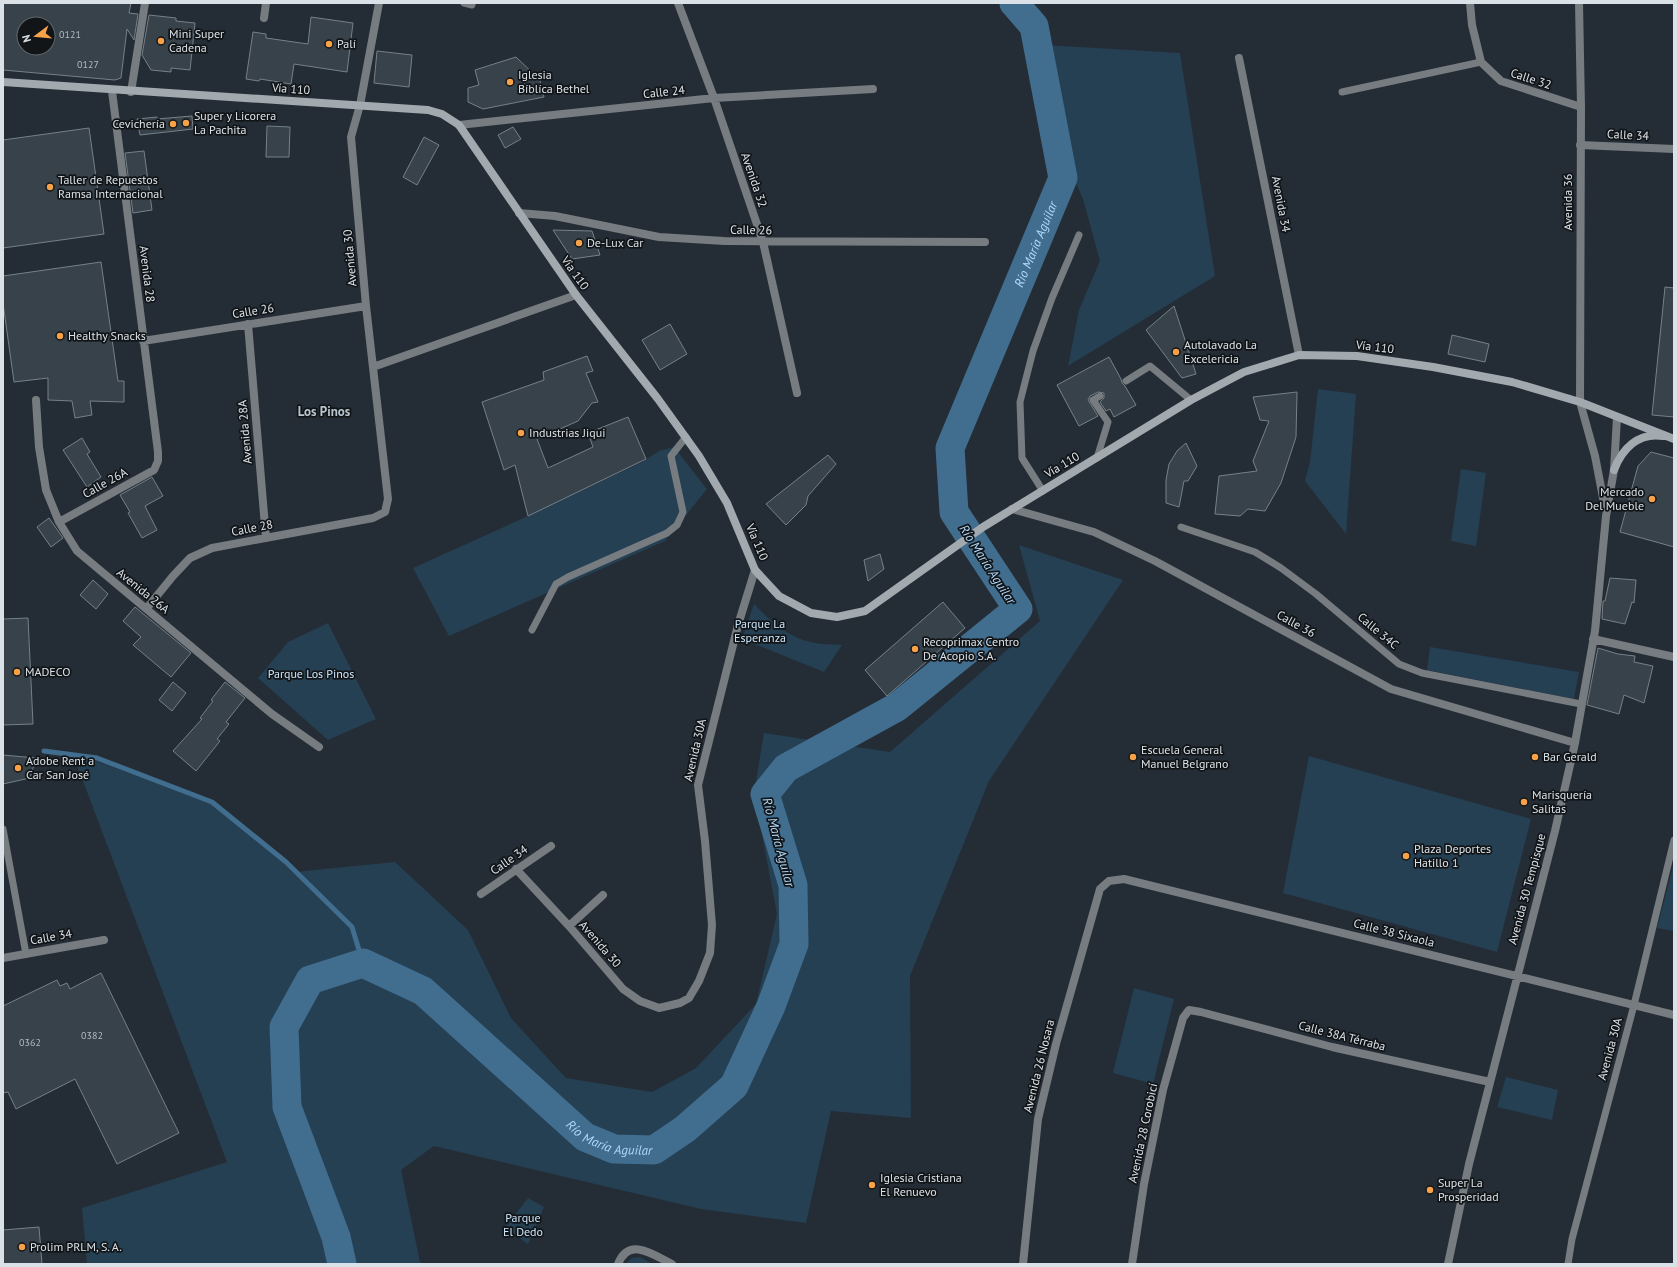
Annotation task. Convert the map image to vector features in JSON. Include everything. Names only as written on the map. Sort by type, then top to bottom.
[{"type":"main road","name":"Vía 110","points":[[3,82],[112,91],[360,105],[428,110],[442,114],[458,125],[576,295],[686,437],[727,503],[755,570],[778,596],[811,613],[837,617],[865,611],[983,527],[1191,400],[1244,372],[1299,355],[1357,356],[1433,367],[1512,382],[1580,402],[1673,438]]},
{"type":"main road","points":[[1614,470],[1619,456],[1629,445],[1642,438],[1657,435],[1673,438]]},
{"type":"street","points":[[131,92],[145,3]]},
{"type":"street","points":[[264,18],[266,3]]},
{"type":"street","name":"Avenida 30","points":[[378,3],[360,105],[351,137],[366,306],[388,499],[385,512]]},
{"type":"street","name":"Avenida 32","points":[[678,3],[714,98],[763,242],[797,393]]},
{"type":"street","points":[[1470,3],[1472,25],[1481,62]]},
{"type":"street","name":"Avenida 36","points":[[1579,3],[1580,402]]},
{"type":"street","name":"Avenida 34","points":[[1240,58],[1299,355]]},
{"type":"street","name":"Calle 32","points":[[1481,62],[1501,81],[1580,107]]},
{"type":"street","name":"Calle 24","points":[[458,125],[714,98],[873,89]]},
{"type":"street","name":"Avenida 28","points":[[112,91],[158,461]]},
{"type":"street","name":"Calle 34","points":[[1580,145],[1674,149]]},
{"type":"street","name":"Calle 26","points":[[519,213],[555,216],[659,237],[763,242],[985,242]]},
{"type":"street","points":[[373,366],[576,295]]},
{"type":"street","name":"Calle 26","points":[[144,341],[366,306]]},
{"type":"street","name":"Avenida 28A","points":[[248,324],[266,538]]},
{"type":"street","name":"Avenida 26A","points":[[36,400],[39,447],[46,490],[59,522],[77,551],[272,714],[319,747]]},
{"type":"street","name":"Avenida 30 Tempisque","points":[[1580,402],[1601,486],[1606,516]]},
{"type":"street","name":"Avenida 30 Tempisque","points":[[1448,1264],[1469,1164],[1575,743],[1594,638],[1606,516],[1614,470],[1617,416]]},
{"type":"street","name":"Calle 26A","points":[[59,522],[154,470],[158,461]]},
{"type":"street","name":"Calle 36","points":[[1012,509],[1094,532],[1148,557],[1391,689],[1575,743]]},
{"type":"street","name":"Calle 28","points":[[146,608],[190,558],[212,548],[373,518],[385,512]]},
{"type":"street","name":"Avenida 30A","points":[[680,1003],[689,998],[699,982],[710,953],[712,925],[705,841],[698,785],[738,625],[755,570]]},
{"type":"street","points":[[1594,638],[1674,657]]},
{"type":"street","name":"Calle 34","points":[[481,894],[551,846]]},
{"type":"street","name":"Avenida 30","points":[[516,869],[569,926],[622,989],[640,1001],[659,1008],[680,1003]]},
{"type":"street","name":"Calle 38 Sixaola","points":[[1108,881],[1124,879],[1674,1015]]},
{"type":"street","name":"Avenida 26 Nosara","points":[[1023,1264],[1038,1119],[1056,1044],[1100,889],[1108,881]]},
{"type":"street","points":[[569,926],[603,895]]},
{"type":"street","name":"Calle 34","points":[[3,958],[104,940]]},
{"type":"street","name":"Calle 38A Térraba","points":[[1189,1010],[1332,1047],[1490,1082]]},
{"type":"street","name":"Avenida 28 Corobicí","points":[[1132,1264],[1144,1184],[1163,1090],[1183,1018],[1189,1010]]},
{"type":"street","points":[[618,1264],[620,1258],[627,1251],[640,1249],[672,1264]]},
{"type":"lane","points":[[464,3],[472,5]]},
{"type":"lane","points":[[1342,92],[1481,62]]},
{"type":"lane","points":[[1043,491],[1022,458],[1020,402],[1038,338],[1052,298],[1079,235]]},
{"type":"lane","points":[[1126,381],[1150,366],[1191,400]]},
{"type":"lane","points":[[1097,458],[1108,422],[1093,400],[1100,396]]},
{"type":"lane","points":[[532,630],[556,584],[568,577],[668,532],[677,525],[683,512],[670,456],[686,437]]},
{"type":"lane","name":"Calle 34C","points":[[1181,527],[1255,552],[1281,568],[1316,594],[1399,664],[1422,673],[1581,704]]},
{"type":"lane","points":[[3,829],[26,954]]},
{"type":"lane","name":"Avenida 30A","points":[[1568,1264],[1572,1239],[1634,1005],[1674,840]]},
{"type":"green space","points":[[1046,45],[1180,53],[1215,276],[1068,366],[1079,310],[1100,261],[1083,199],[1070,169]]},
{"type":"green space","points":[[1318,389],[1356,394],[1346,534],[1305,481],[1310,462]]},
{"type":"green space","points":[[674,447],[707,489],[665,541],[449,636],[413,568],[642,462],[659,451]]},
{"type":"green space","points":[[1461,469],[1486,473],[1476,546],[1451,541]]},
{"type":"green space","points":[[1019,545],[1123,580],[989,781],[910,976],[911,1118],[831,1111],[806,1223],[701,1209],[434,1146],[401,1170],[420,1262],[423,1264],[87,1264],[82,1208],[227,1162],[72,752],[212,804],[295,872],[395,862],[468,930],[511,1018],[566,1078],[652,1092],[696,1068],[756,1004],[777,914],[754,793],[764,733],[890,752],[1040,621]]},
{"type":"green space","name":"Parque La Esperanza","points":[[754,604],[773,622],[794,636],[815,643],[842,645],[824,672],[742,639]]},
{"type":"green space","name":"Parque Los Pinos","points":[[328,623],[376,719],[328,740],[258,678],[288,642]]},
{"type":"green space","points":[[1430,647],[1579,672],[1574,699],[1427,670]]},
{"type":"green space","name":"Plaza Deportes Hatillo 1","points":[[1309,756],[1531,819],[1497,952],[1283,893]]},
{"type":"green space","points":[[1674,867],[1674,931],[1657,928]]},
{"type":"green space","points":[[1134,988],[1174,999],[1153,1084],[1113,1073]]},
{"type":"green space","points":[[1506,1077],[1558,1090],[1552,1120],[1497,1107]]},
{"type":"green space","name":"Parque El Dedo","points":[[528,1198],[544,1207],[528,1244],[505,1228]]},
{"type":"green space","points":[[640,1257],[652,1264],[625,1264],[632,1258]]},
{"type":"building","points":[[3,3],[131,3],[129,13],[138,14],[134,40],[127,29],[121,78],[115,80],[3,70]]},
{"type":"building","points":[[149,15],[176,18],[176,21],[195,23],[190,70],[171,68],[171,72],[151,70],[142,55]]},
{"type":"building","points":[[311,17],[353,23],[347,72],[294,64],[291,84],[260,79],[259,81],[246,79],[253,32],[266,34],[266,38],[308,44]]},
{"type":"building","points":[[377,51],[412,55],[409,87],[374,83]]},
{"type":"building","name":"Iglesia Bíblíca Bethel","points":[[516,57],[540,80],[544,97],[483,109],[468,102],[468,88],[479,85],[475,70]]},
{"type":"building","points":[[192,116],[193,129],[140,135],[137,119]]},
{"type":"building","points":[[267,126],[290,127],[289,157],[266,157]]},
{"type":"building","points":[[513,127],[521,139],[505,148],[498,135]]},
{"type":"building","name":"Taller de Repuestos Ramsa Internacional","points":[[89,128],[104,234],[3,248],[3,140]]},
{"type":"building","points":[[424,137],[439,145],[417,185],[403,177]]},
{"type":"building","points":[[144,151],[152,210],[133,213],[125,153]]},
{"type":"building","name":"De-Lux Car","points":[[553,230],[592,231],[600,255],[572,259]]},
{"type":"building","name":"Healthy Snacks","points":[[101,262],[118,381],[124,381],[124,402],[90,401],[92,415],[75,418],[72,401],[48,400],[48,378],[14,382],[3,303],[3,276]]},
{"type":"building","points":[[1665,287],[1674,288],[1674,417],[1652,415]]},
{"type":"building","name":"Autolavado La Excelericia","points":[[1174,306],[1196,374],[1182,378],[1146,330]]},
{"type":"building","points":[[670,324],[687,354],[660,370],[642,340]]},
{"type":"building","points":[[1452,335],[1489,344],[1485,362],[1448,354]]},
{"type":"building","name":"Industrias Jiqui","points":[[587,356],[593,371],[586,373],[598,402],[592,403],[578,421],[537,439],[548,468],[593,447],[588,433],[628,417],[646,459],[528,516],[515,465],[504,470],[482,402],[544,380],[543,372]]},
{"type":"building","points":[[1109,357],[1122,383],[1136,405],[1114,417],[1110,409],[1106,411],[1100,402],[1104,398],[1104,393],[1098,392],[1090,396],[1088,400],[1098,416],[1079,426],[1057,385]]},
{"type":"building","points":[[1297,392],[1296,437],[1281,483],[1265,511],[1248,509],[1240,516],[1215,514],[1219,476],[1257,471],[1253,461],[1269,421],[1260,420],[1253,397]]},
{"type":"building","points":[[82,438],[90,452],[87,454],[101,477],[87,487],[63,450]]},
{"type":"building","points":[[1186,443],[1197,466],[1188,481],[1184,481],[1179,507],[1166,503],[1166,480],[1169,464],[1177,451]]},
{"type":"building","name":"Mercado Del Mueble","points":[[1651,452],[1674,458],[1674,547],[1620,532],[1638,466]]},
{"type":"building","points":[[828,455],[836,464],[808,496],[806,505],[786,525],[766,504]]},
{"type":"building","points":[[152,477],[163,496],[145,506],[157,530],[142,538],[120,495]]},
{"type":"building","points":[[49,518],[63,538],[51,547],[37,527]]},
{"type":"building","points":[[880,554],[884,569],[868,581],[864,560]]},
{"type":"building","points":[[1610,578],[1636,580],[1634,603],[1632,602],[1625,624],[1602,619],[1603,601],[1605,601]]},
{"type":"building","points":[[93,580],[108,594],[96,609],[80,595]]},
{"type":"building","name":"Recoprimax Centro De Acopio S.A.","points":[[943,602],[965,628],[887,696],[865,670]]},
{"type":"building","points":[[135,607],[191,653],[171,677],[133,645],[141,637],[123,621]]},
{"type":"building","name":"MADECO","points":[[28,618],[33,724],[3,725],[3,619]]},
{"type":"building","points":[[1598,648],[1618,654],[1635,656],[1634,662],[1653,666],[1644,703],[1624,695],[1619,714],[1587,705]]},
{"type":"building","points":[[173,682],[186,693],[172,711],[159,700]]},
{"type":"building","points":[[225,682],[245,698],[226,722],[229,724],[217,739],[220,741],[196,771],[173,751],[202,719],[200,718],[213,701],[211,700]]},
{"type":"building","name":"Adobe Rent a Car San José","points":[[3,755],[36,758],[30,778],[3,784]]},
{"type":"building","points":[[101,973],[179,1133],[117,1164],[75,1079],[16,1109],[8,1092],[3,1093],[3,1006],[57,980],[60,986],[67,983],[70,989]]},
{"type":"building","name":"Prolim PRLM, S. A.","points":[[39,1227],[42,1264],[3,1264],[3,1230]]},
{"type":"waterway","name":"Río María Aguilar","points":[[342,1264],[336,1237],[287,1107],[284,1027],[310,980],[363,963],[423,991],[585,1137],[614,1149],[654,1150],[685,1129],[734,1086],[771,1006],[794,944],[793,885],[765,794],[786,768],[897,707],[1018,609],[954,512],[950,448],[1063,178],[1034,26],[1014,3]]},
{"type":"waterway","points":[[44,751],[97,758],[212,802],[286,862],[352,927],[363,963]]},
{"type":"place","name":"Mini Super Cadena","points":[[161,41]]},
{"type":"place","name":"Palí","points":[[329,44]]},
{"type":"place","name":"Iglesia Bíblíca Bethel","points":[[510,82]]},
{"type":"place","name":"Super y Licorera La Pachita","points":[[186,123]]},
{"type":"place","name":"Cevichería","points":[[173,124]]},
{"type":"place","name":"Taller de Repuestos Ramsa Internacional","points":[[50,187]]},
{"type":"place","name":"De-Lux Car","points":[[579,243]]},
{"type":"place","name":"Healthy Snacks","points":[[60,336]]},
{"type":"place","name":"Autolavado La Excelericia","points":[[1176,352]]},
{"type":"place","name":"Industrias Jiqui","points":[[521,433]]},
{"type":"place","name":"Mercado Del Mueble","points":[[1652,499]]},
{"type":"place","name":"Recoprimax Centro De Acopio S.A.","points":[[915,649]]},
{"type":"place","name":"MADECO","points":[[17,672]]},
{"type":"place","name":"Escuela General Manuel Belgrano","points":[[1133,757]]},
{"type":"place","name":"Bar Gerald","points":[[1535,757]]},
{"type":"place","name":"Adobe Rent a Car San José","points":[[18,768]]},
{"type":"place","name":"Marisquería Salitas","points":[[1524,802]]},
{"type":"place","name":"Plaza Deportes Hatillo 1","points":[[1406,856]]},
{"type":"place","name":"Iglesia Cristiana El Renuevo","points":[[872,1185]]},
{"type":"place","name":"Super La Prosperidad","points":[[1430,1190]]},
{"type":"place","name":"Prolim PRLM, S. A.","points":[[22,1247]]},
{"type":"district","name":"Los Pinos","points":[[324,411]]}]
